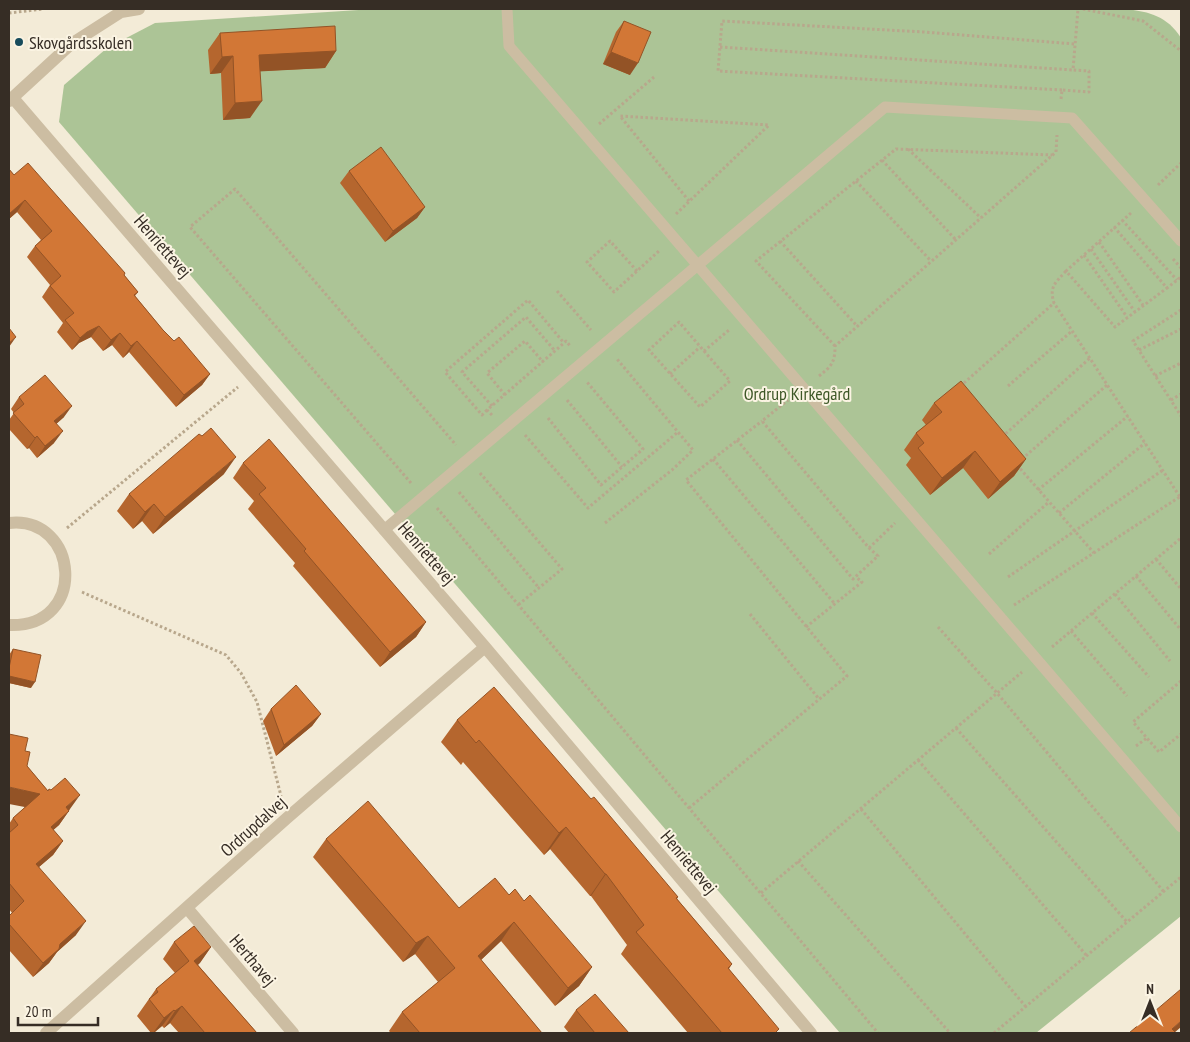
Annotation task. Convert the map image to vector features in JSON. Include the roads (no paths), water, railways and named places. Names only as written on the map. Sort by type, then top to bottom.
[{"type":"street","points":[[11,100],[70,44],[120,10],[139,9]]},
{"type":"street","name":"Henriettevej","points":[[11,100],[485,647],[811,1033]]},
{"type":"street","points":[[9,523],[27,524],[41,530],[53,539],[62,553],[66,568],[65,585],[60,600],[49,612],[36,621],[20,626],[9,625]]},
{"type":"street","name":"Ordrupdalvej","points":[[46,1033],[287,818],[485,647]]},
{"type":"street","name":"Herthavej","points":[[187,908],[293,1033]]},
{"type":"lane","points":[[507,9],[509,46],[1181,826]]},
{"type":"lane","points":[[384,530],[885,107],[1072,118],[1181,241]]},
{"type":"place","name":"Skovgårdsskolen","points":[[19,42]]},
{"type":"park label","name":"Ordrup Kirkegård","points":[[797,393]]}]
